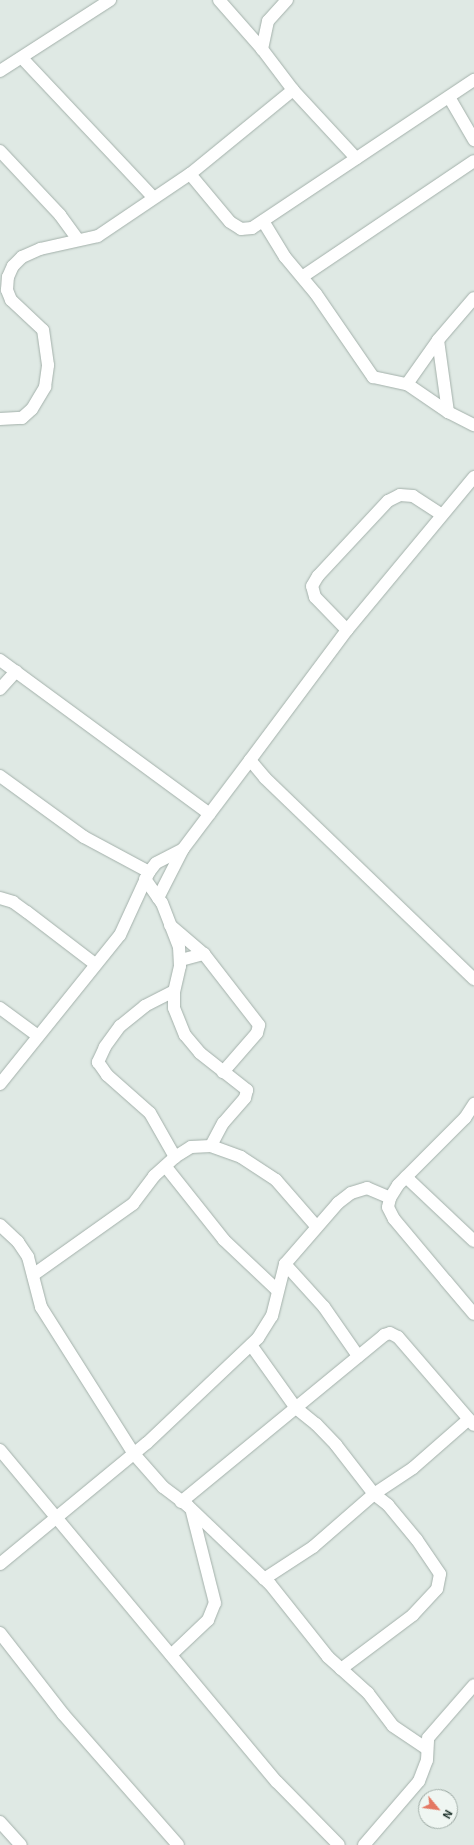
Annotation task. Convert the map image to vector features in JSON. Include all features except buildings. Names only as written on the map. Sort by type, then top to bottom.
[{"type":"street","points":[[0,71],[110,0]]},
{"type":"street","points":[[219,0],[262,49],[293,90],[356,158]]},
{"type":"street","points":[[262,49],[268,21],[287,0]]},
{"type":"street","points":[[22,58],[153,197]]},
{"type":"street","points":[[190,174],[230,222],[241,229],[252,228],[474,80]]},
{"type":"street","points":[[0,411],[6,419],[22,418],[40,399],[45,387],[48,365],[43,330],[11,300],[7,290],[8,277],[22,257],[40,248],[98,236],[153,197],[190,174],[293,90]]},
{"type":"street","points":[[449,97],[474,140]]},
{"type":"street","points":[[0,151],[60,215],[78,240]]},
{"type":"street","points":[[302,277],[474,161]]},
{"type":"street","points":[[262,221],[285,257],[302,277],[373,377],[407,384],[448,412],[474,425]]},
{"type":"street","points":[[407,384],[438,340],[474,298]]},
{"type":"street","points":[[438,340],[448,412]]},
{"type":"street","points":[[158,898],[183,849],[347,630],[441,514],[474,477]]},
{"type":"street","points":[[347,630],[315,597],[312,586],[318,576],[388,501],[400,495],[413,496],[441,514]]},
{"type":"street","points":[[0,660],[210,814]]},
{"type":"street","points":[[0,689],[16,671]]},
{"type":"street","points":[[250,760],[265,778],[474,979]]},
{"type":"street","points":[[0,776],[84,837],[147,876],[170,925],[181,960],[174,991],[174,1008],[185,1035],[200,1053],[223,1072],[242,1084],[246,1090],[245,1098],[223,1123],[211,1146]]},
{"type":"street","points":[[0,1084],[95,964],[120,935],[147,876],[156,863],[183,849]]},
{"type":"street","points":[[0,898],[13,902],[28,912],[95,964]]},
{"type":"street","points":[[170,925],[204,954],[259,1025],[257,1033],[223,1072]]},
{"type":"street","points":[[181,960],[204,954]]},
{"type":"street","points":[[174,991],[145,1006],[120,1026],[105,1047],[98,1062],[112,1080],[150,1113],[175,1157]]},
{"type":"street","points":[[0,1008],[38,1036]]},
{"type":"street","points":[[474,1104],[465,1118],[406,1177],[390,1198],[388,1207],[394,1219],[474,1314]]},
{"type":"street","points":[[32,1275],[133,1204],[154,1176],[166,1167],[175,1157],[191,1148],[211,1146],[241,1157],[276,1180],[316,1226]]},
{"type":"street","points":[[166,1167],[224,1240],[277,1290]]},
{"type":"street","points":[[406,1177],[474,1241]]},
{"type":"street","points":[[0,1564],[134,1454],[251,1345],[272,1316],[277,1290],[285,1264],[316,1226],[351,1193],[367,1188],[390,1198]]},
{"type":"street","points":[[0,1225],[18,1242],[28,1257],[41,1307],[134,1454],[163,1487],[264,1579],[341,1669],[368,1693],[393,1726],[426,1748]]},
{"type":"street","points":[[285,1264],[324,1307],[358,1356]]},
{"type":"street","points":[[181,1502],[384,1335],[390,1333],[398,1337],[472,1422],[413,1468],[374,1494],[313,1547],[264,1579]]},
{"type":"street","points":[[251,1345],[296,1408],[316,1424],[336,1444],[374,1494],[388,1505],[418,1540],[440,1574],[437,1589],[413,1615],[341,1669]]},
{"type":"street","points":[[0,1450],[58,1516],[277,1782],[339,1845]]},
{"type":"street","points":[[171,1655],[208,1620],[215,1603],[192,1512]]},
{"type":"street","points":[[0,1633],[63,1714],[178,1845]]},
{"type":"street","points":[[364,1845],[419,1781],[427,1760],[426,1748],[434,1728],[474,1685]]},
{"type":"street","points":[[0,1822],[21,1845]]}]
